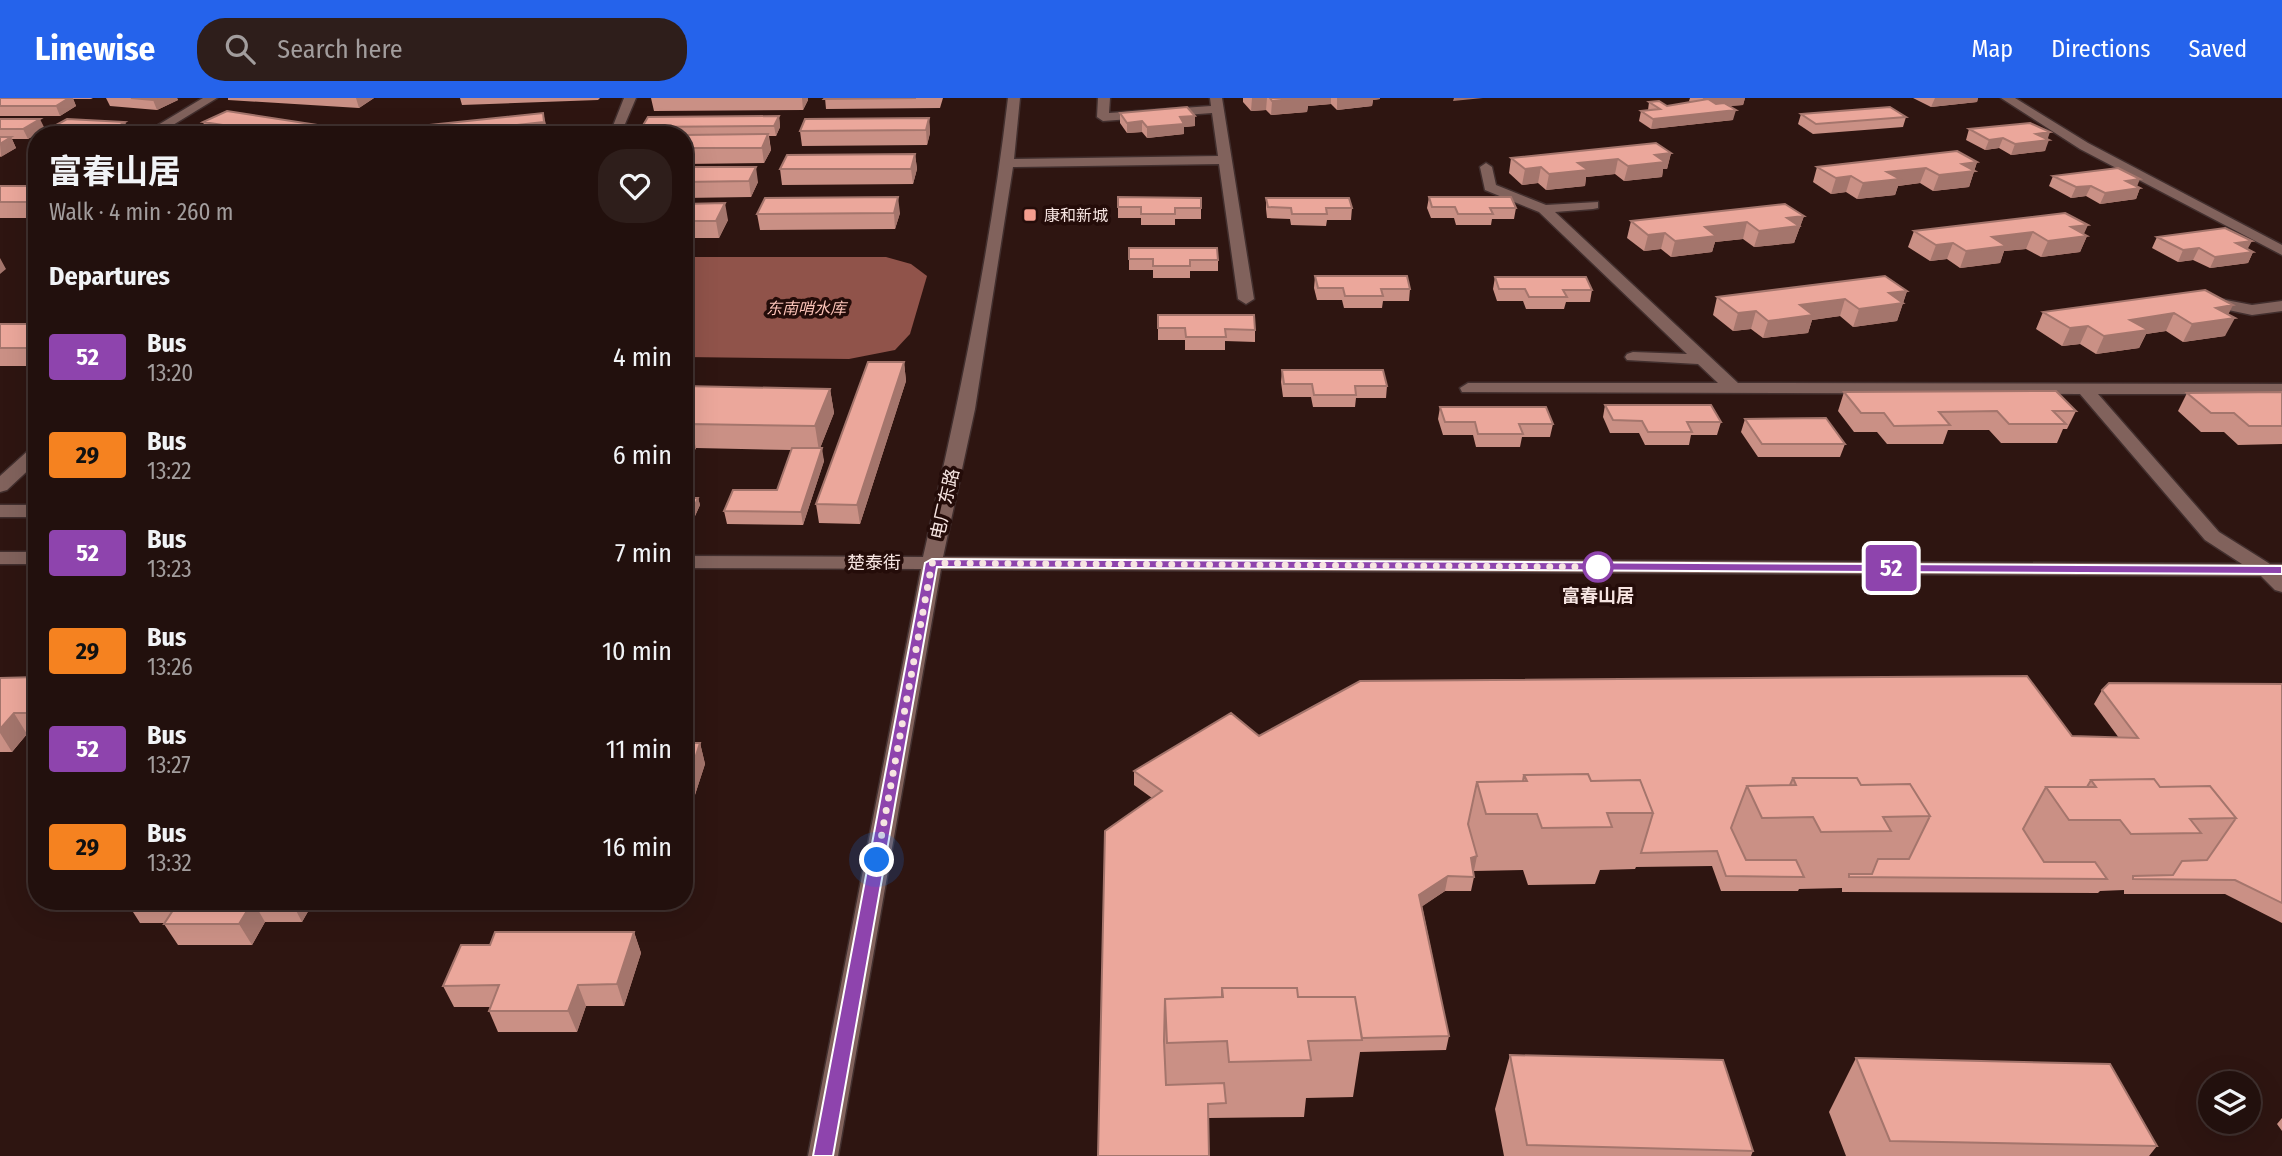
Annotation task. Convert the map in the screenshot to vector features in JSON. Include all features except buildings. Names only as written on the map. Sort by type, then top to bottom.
[{"type":"street","points":[[162,126],[211,98]]},
{"type":"street","points":[[619,126],[630,98]]},
{"type":"street","name":"电厂东路","points":[[823,1156],[932,563],[966,409],[1007,163],[1014,98]]},
{"type":"street","points":[[1104,98],[1103,117],[1217,104],[1246,299]]},
{"type":"street","points":[[2007,98],[2084,146],[2282,251]]},
{"type":"street","points":[[1007,163],[1225,160]]},
{"type":"street","points":[[1486,167],[1490,187],[1544,209],[1734,389]]},
{"type":"street","points":[[1544,209],[1593,205]]},
{"type":"street","points":[[2183,301],[2195,299],[2252,310],[2282,306]]},
{"type":"street","points":[[1633,357],[1703,359]]},
{"type":"street","points":[[1468,388],[2282,389]]},
{"type":"street","points":[[2084,389],[2212,536],[2274,570],[2282,586]]},
{"type":"street","points":[[0,486],[28,460]]},
{"type":"street","points":[[0,510],[28,511]]},
{"type":"street","points":[[0,558],[28,558]]},
{"type":"street","name":"楚泰街","points":[[693,562],[2274,570]]},
{"type":"water","name":"东南哨水库","points":[[693,257],[886,257],[911,264],[927,276],[910,334],[895,350],[849,359],[693,357]]},
{"type":"bus line","name":"52","points":[[823,1156],[932,563],[2282,570]]},
{"type":"place","name":"康和新城","points":[[1030,215]]},
{"type":"place","name":"富春山居","points":[[1598,567]]},
{"type":"route","points":[[877,860],[932,563],[1598,567]]}]
